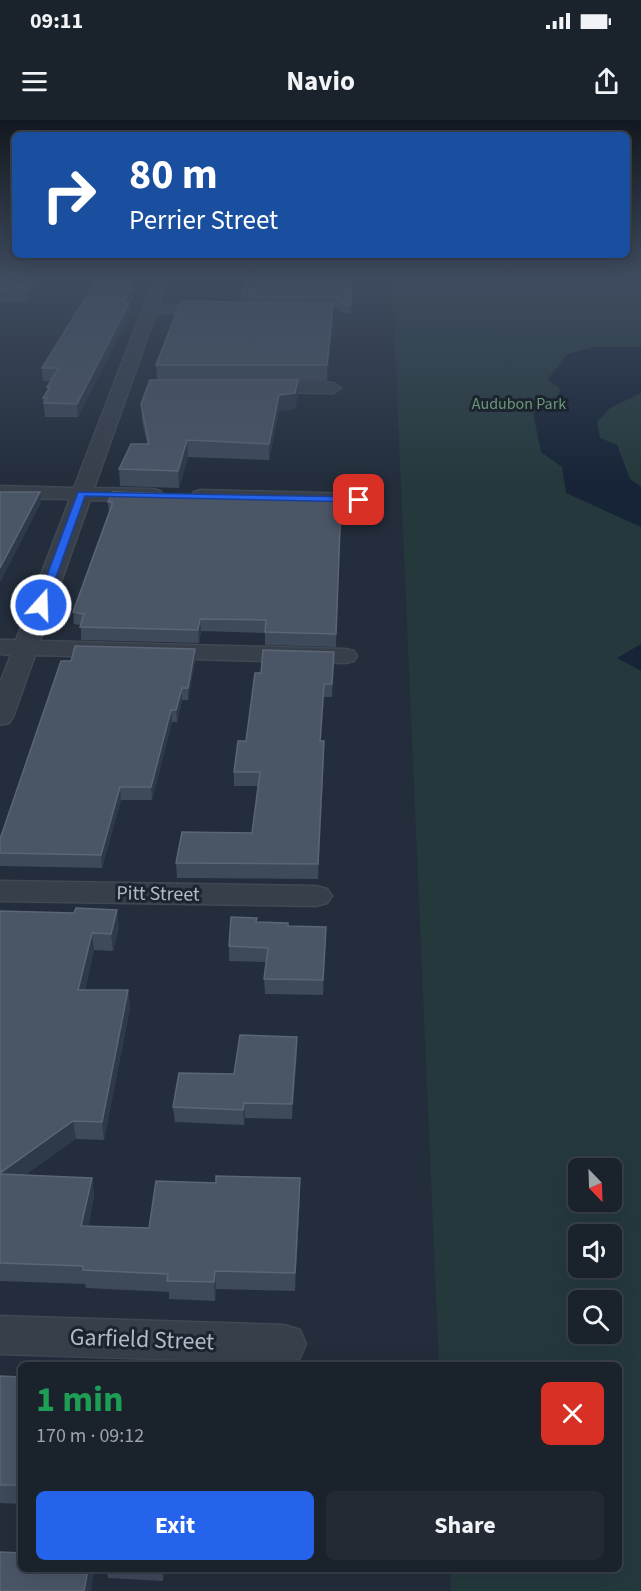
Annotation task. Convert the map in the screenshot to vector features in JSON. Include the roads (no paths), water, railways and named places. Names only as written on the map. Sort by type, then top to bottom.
[{"type":"street","points":[[0,717],[137,346]]},
{"type":"street","points":[[120,388],[144,388]]},
{"type":"street","points":[[238,388],[333,388]]},
{"type":"street","points":[[0,492],[359,500]]},
{"type":"street","points":[[0,647],[345,656]]},
{"type":"street","name":"Pitt Street","points":[[0,891],[316,896]]},
{"type":"street","name":"Garfield Street","points":[[0,1335],[284,1344]]},
{"type":"water","points":[[594,347],[641,347],[641,393],[610,408],[597,422],[600,438],[617,445],[630,479],[641,487],[641,527],[566,493],[562,467],[541,452],[533,413],[558,400],[560,389],[548,379],[567,354]]},
{"type":"water","points":[[641,644],[641,671],[617,658]]},
{"type":"park label","name":"Audubon Park","points":[[519,403]]}]
